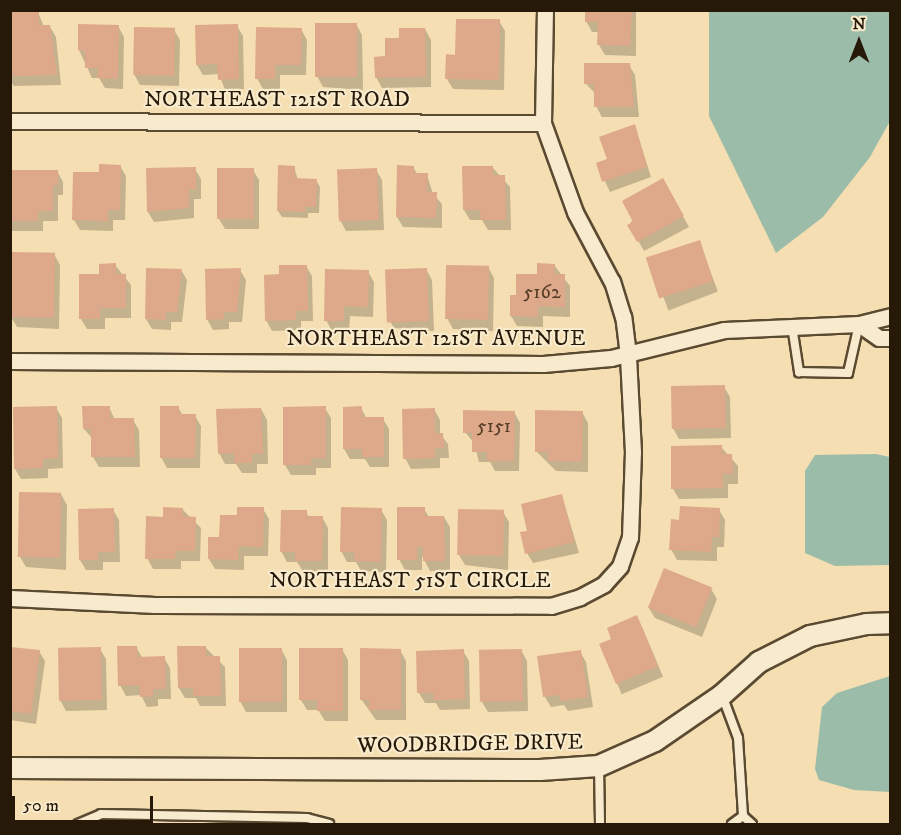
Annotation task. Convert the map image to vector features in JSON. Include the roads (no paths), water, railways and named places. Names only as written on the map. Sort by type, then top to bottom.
[{"type":"street","name":"NORTHEAST 51ST CIRCLE","points":[[10,598],[155,605],[551,606],[580,597],[604,584],[620,566],[630,537],[633,452],[628,355],[623,317],[612,282],[575,212],[543,123],[545,10]]},
{"type":"street","name":"NORTHEAST 121ST ROAD","points":[[10,121],[543,123]]},
{"type":"street","name":"NORTHEAST 121ST AVENUE","points":[[10,361],[543,364],[628,355],[724,330],[859,324],[891,316]]},
{"type":"street","points":[[859,324],[879,338],[891,338]]},
{"type":"street","name":"WOODBRIDGE DRIVE","points":[[10,768],[540,770],[599,766],[656,741],[723,695],[759,662],[810,636],[867,624],[891,623]]},
{"type":"lane","points":[[792,326],[799,372],[848,373],[859,324]]},
{"type":"lane","points":[[723,695],[738,738],[743,816],[752,825]]},
{"type":"lane","points":[[599,766],[600,825]]},
{"type":"lane","points":[[78,825],[101,814],[307,818],[329,825]]},
{"type":"lane","points":[[732,825],[743,816]]}]
